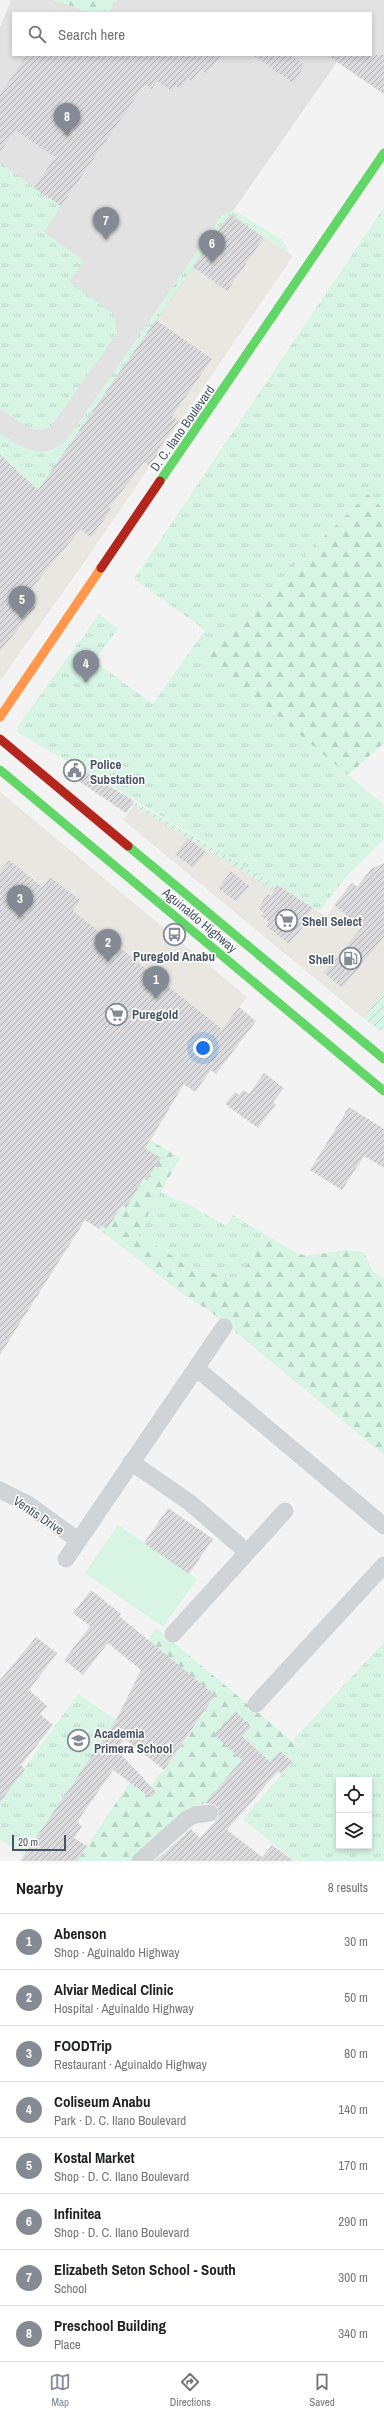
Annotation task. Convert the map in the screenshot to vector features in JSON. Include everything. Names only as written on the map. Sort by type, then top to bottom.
[{"type":"main road","name":"D. C. Ilano Boulevard","points":[[0,717],[384,153]]},
{"type":"main road","name":"Aguinaldo Highway","points":[[0,739],[384,1058]]},
{"type":"main road","name":"Aguinaldo Highway","points":[[0,770],[384,1091]]},
{"type":"street","points":[[66,1559],[224,1327]]},
{"type":"street","points":[[196,1368],[384,1526]]},
{"type":"street","points":[[132,1462],[189,1502],[247,1552]]},
{"type":"street","name":"Ventis Drive","points":[[0,1490],[26,1503],[78,1540]]},
{"type":"street","points":[[173,1634],[285,1511]]},
{"type":"street","points":[[256,1704],[384,1565]]},
{"type":"street","points":[[140,1861],[187,1819],[202,1813],[210,1814]]},
{"type":"shaded area","points":[[11,0],[53,0],[89,12],[12,12],[12,56],[372,56],[372,12],[109,12],[116,0],[384,0],[384,94],[337,62],[48,476],[0,455],[0,27]]},
{"type":"shaded area","points":[[230,214],[293,256],[88,557],[0,681],[0,455],[38,490]]},
{"type":"shaded area","name":"Puregold","points":[[0,792],[247,997],[189,1075],[99,1229],[0,1166]]},
{"type":"shaded area","points":[[136,803],[326,916],[352,883],[384,908],[384,993],[363,1018],[123,820]]},
{"type":"green space","points":[[53,0],[116,0],[109,12],[89,12]]},
{"type":"green space","points":[[0,163],[61,206],[44,232],[84,261],[69,282],[114,314],[117,333],[52,425],[46,429],[39,430],[25,426],[0,409]]},
{"type":"green space","points":[[384,207],[384,510],[368,494],[204,654],[384,805],[384,839],[347,876],[319,911],[100,779],[18,733],[18,726],[99,614],[118,629],[94,661],[153,704],[205,630],[134,579]]},
{"type":"green space","points":[[233,210],[282,240],[286,245],[287,252],[230,214],[38,490],[0,455],[0,433],[25,448],[41,451],[57,447],[66,441],[222,215]]},
{"type":"green space","points":[[368,494],[384,510],[384,743],[348,775],[204,654]]},
{"type":"green space","points":[[136,803],[275,884],[270,891],[265,884],[134,806]]},
{"type":"green space","points":[[384,993],[384,1026],[380,1031],[363,1018]]},
{"type":"green space","points":[[150,1140],[180,1158],[137,1234],[198,1272],[202,1266],[235,1286],[264,1234],[296,1253],[307,1256],[346,1250],[364,1252],[373,1272],[384,1278],[384,1455],[210,1311],[185,1296],[98,1228],[109,1206]]},
{"type":"green space","points":[[160,1192],[184,1202],[226,1226],[233,1215],[264,1234],[235,1286],[202,1266],[199,1272],[136,1234]]},
{"type":"green space","points":[[118,1525],[197,1579],[163,1627],[85,1573]]},
{"type":"green space","points":[[156,1628],[303,1750],[293,1762],[280,1751],[270,1762],[254,1747],[205,1803],[193,1808],[170,1826],[131,1861],[77,1861],[130,1782],[145,1793],[175,1755],[197,1722],[148,1641]]},
{"type":"green space","points":[[384,1642],[384,1861],[295,1861],[243,1819],[303,1750],[293,1740]]},
{"type":"green space","points":[[78,1694],[116,1720],[24,1855],[0,1839],[0,1802]]},
{"type":"building","points":[[384,55],[384,94],[328,56]]},
{"type":"building","points":[[26,56],[220,56],[207,74],[201,69],[192,81],[188,79],[180,89],[176,86],[172,91],[157,81],[152,89],[145,84],[61,206],[34,188],[55,157],[15,130],[0,152],[0,94]]},
{"type":"building","points":[[254,56],[292,56],[305,65],[293,83]]},
{"type":"building","points":[[230,214],[264,238],[227,291],[193,267]]},
{"type":"building","points":[[156,320],[212,359],[172,416],[179,421],[157,451],[159,453],[149,466],[144,462],[109,508],[111,510],[91,538],[81,529],[24,597],[36,607],[0,651],[0,455],[38,490]]},
{"type":"building","points":[[69,762],[134,801],[126,813],[64,771]]},
{"type":"building","points":[[188,838],[206,852],[193,868],[175,854]]},
{"type":"building","name":"Puregold","points":[[9,860],[42,887],[50,877],[80,900],[73,911],[222,1029],[239,1007],[256,1021],[216,1074],[211,1070],[195,1092],[184,1084],[145,1148],[161,1158],[147,1180],[144,1178],[126,1208],[122,1205],[107,1229],[100,1225],[99,1229],[85,1220],[0,1355],[0,871]]},
{"type":"building","points":[[384,863],[384,937],[342,988],[324,973],[362,927],[334,905],[352,883],[357,887],[371,869]]},
{"type":"building","points":[[231,871],[249,886],[236,902],[218,888]]},
{"type":"building","points":[[277,885],[313,908],[303,921],[306,923],[289,944],[266,926],[269,922],[261,916],[264,913],[258,908],[268,894],[271,896]]},
{"type":"building","points":[[264,1073],[284,1088],[273,1102],[276,1104],[258,1128],[225,1104],[235,1092],[239,1095],[243,1090],[249,1094]]},
{"type":"building","points":[[349,1107],[384,1129],[384,1168],[364,1156],[342,1190],[310,1170]]},
{"type":"building","points":[[168,1508],[213,1539],[189,1574],[144,1543]]},
{"type":"building","points":[[91,1590],[121,1614],[119,1616],[215,1695],[164,1770],[125,1739],[116,1749],[156,1792],[151,1798],[113,1770],[77,1822],[82,1826],[74,1838],[87,1846],[77,1861],[20,1861],[116,1720],[141,1670],[108,1643],[83,1675],[64,1660],[90,1626],[73,1613]]},
{"type":"building","points":[[36,1637],[57,1653],[29,1690],[47,1706],[40,1714],[53,1725],[21,1765],[25,1769],[0,1802],[0,1680]]},
{"type":"building","points":[[235,1712],[251,1727],[242,1736],[270,1762],[280,1751],[293,1762],[281,1774],[278,1771],[227,1830],[262,1857],[272,1845],[294,1861],[155,1861],[191,1829],[200,1838],[219,1817],[218,1807],[213,1804],[205,1803],[242,1760],[214,1735]]},
{"type":"traffic: fast","points":[[160,481],[384,153]]},
{"type":"traffic: fast","points":[[0,770],[384,1091]]},
{"type":"traffic: fast","points":[[128,846],[384,1059]]},
{"type":"traffic: slow","points":[[0,717],[101,568]]},
{"type":"traffic: jam","points":[[101,568],[160,481]]},
{"type":"traffic: jam","points":[[0,739],[128,846]]},
{"type":"place","name":"Preschool Building","points":[[67,136]]},
{"type":"place","name":"Elizabeth Seton School - South","points":[[106,240]]},
{"type":"place","name":"Infinitea","points":[[212,263]]},
{"type":"place","name":"Kostal Market","points":[[22,619]]},
{"type":"place","name":"Coliseum Anabu","points":[[86,683]]},
{"type":"place","name":"Police Substation","points":[[75,771]]},
{"type":"place","name":"FOODTrip","points":[[20,918]]},
{"type":"place","name":"Shell Select","points":[[286,921]]},
{"type":"place","name":"Puregold Anabu","points":[[174,934]]},
{"type":"place","name":"Shell","points":[[350,959]]},
{"type":"place","name":"Alviar Medical Clinic","points":[[108,962]]},
{"type":"place","name":"Abenson","points":[[156,999]]},
{"type":"place","name":"Puregold","points":[[117,1014]]},
{"type":"place","name":"Academia Primera School","points":[[79,1740]]}]
